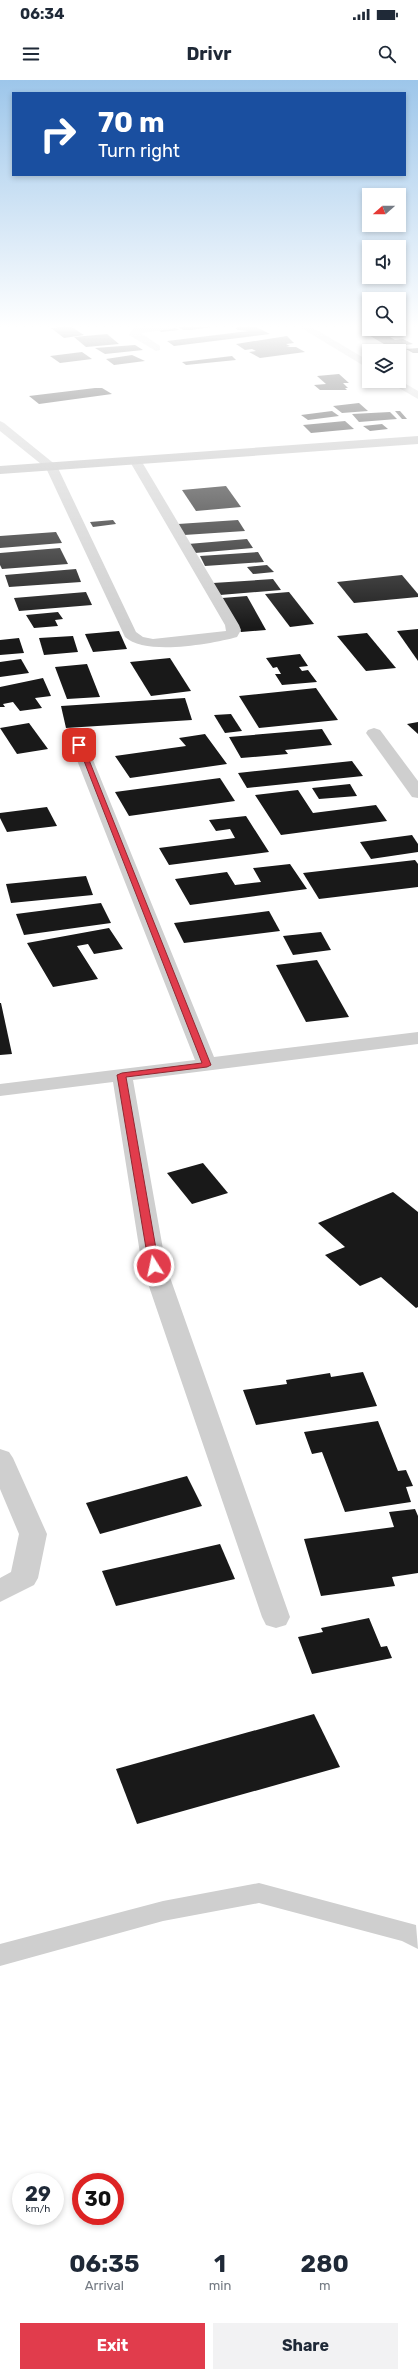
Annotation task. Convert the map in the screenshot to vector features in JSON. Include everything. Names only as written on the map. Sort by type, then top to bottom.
[{"type":"street","points":[[1,427],[51,466],[130,634],[135,639],[142,642],[153,642],[221,638],[232,634],[234,630],[232,625],[135,460]]},
{"type":"street","points":[[0,470],[418,440]]},
{"type":"street","points":[[374,734],[418,793]]},
{"type":"street","points":[[79,745],[207,1065]]},
{"type":"street","points":[[0,1090],[418,1038]]},
{"type":"street","points":[[122,1075],[154,1266],[276,1617]]},
{"type":"street","points":[[0,1458],[33,1534],[24,1578],[0,1591]]},
{"type":"lane","points":[[0,1955],[163,1911],[259,1893],[408,1932],[418,1938]]},
{"type":"building","points":[[305,427],[351,427],[354,429],[311,433]]},
{"type":"building","points":[[364,427],[385,427],[388,429],[370,431]]},
{"type":"building","points":[[226,486],[241,507],[196,511],[182,490]]},
{"type":"building","points":[[113,520],[116,524],[93,527],[90,522]]},
{"type":"building","points":[[238,520],[245,531],[184,535],[178,524]]},
{"type":"building","points":[[56,532],[62,543],[0,548],[0,536]]},
{"type":"building","points":[[247,539],[253,548],[195,553],[188,544]]},
{"type":"building","points":[[60,548],[68,564],[2,569],[0,565],[0,553]]},
{"type":"building","points":[[258,552],[264,562],[205,566],[200,556]]},
{"type":"building","points":[[267,565],[274,572],[253,574],[247,567]]},
{"type":"building","points":[[76,569],[81,582],[9,587],[5,575]]},
{"type":"building","points":[[402,575],[418,594],[418,597],[354,603],[337,582]]},
{"type":"building","points":[[273,579],[281,590],[220,595],[213,583]]},
{"type":"building","points":[[86,592],[92,605],[19,611],[14,598]]},
{"type":"building","points":[[289,592],[314,624],[290,627],[265,594]]},
{"type":"building","points":[[247,596],[266,630],[241,632],[222,598]]},
{"type":"building","points":[[58,612],[63,619],[55,620],[58,626],[34,628],[26,615]]},
{"type":"building","points":[[418,629],[418,661],[397,631]]},
{"type":"building","points":[[119,631],[127,649],[93,652],[85,634]]},
{"type":"building","points":[[367,633],[396,668],[366,671],[337,636]]},
{"type":"building","points":[[73,636],[78,652],[44,655],[39,638]]},
{"type":"building","points":[[19,638],[24,653],[0,655],[0,640]]},
{"type":"building","points":[[300,654],[308,666],[299,667],[302,671],[308,670],[317,682],[282,685],[275,674],[281,674],[277,667],[273,668],[266,658]]},
{"type":"building","points":[[170,658],[191,691],[151,696],[130,662]]},
{"type":"building","points":[[21,659],[29,673],[0,677],[0,662]]},
{"type":"building","points":[[87,664],[100,697],[67,699],[55,667]]},
{"type":"building","points":[[43,678],[51,696],[35,698],[42,708],[20,711],[13,702],[3,704],[5,707],[0,707],[0,687]]},
{"type":"building","points":[[316,688],[338,720],[259,728],[239,696]]},
{"type":"building","points":[[185,698],[192,720],[66,728],[61,706]]},
{"type":"building","points":[[231,714],[242,731],[225,733],[214,715]]},
{"type":"building","points":[[418,722],[418,734],[407,724]]},
{"type":"building","points":[[29,723],[48,749],[17,754],[0,728]]},
{"type":"building","points":[[322,729],[332,745],[285,750],[288,754],[241,758],[229,737]]},
{"type":"building","points":[[205,734],[227,764],[130,778],[115,756],[186,746],[179,738]]},
{"type":"building","points":[[352,761],[363,776],[247,788],[238,773]]},
{"type":"building","points":[[220,778],[235,801],[129,816],[115,792]]},
{"type":"building","points":[[350,784],[357,796],[319,799],[312,788]]},
{"type":"building","points":[[298,790],[313,813],[376,805],[387,821],[281,835],[255,795]]},
{"type":"building","points":[[47,807],[57,826],[7,832],[0,818],[0,813]]},
{"type":"building","points":[[246,816],[269,852],[169,865],[159,848],[235,838],[230,829],[216,831],[209,820]]},
{"type":"building","points":[[412,835],[418,844],[418,852],[371,859],[360,842]]},
{"type":"building","points":[[415,860],[418,864],[418,887],[319,899],[303,873]]},
{"type":"building","points":[[290,864],[307,889],[190,905],[175,879],[227,872],[235,885],[261,882],[253,868]]},
{"type":"building","points":[[86,876],[93,895],[11,903],[6,884]]},
{"type":"building","points":[[101,903],[111,923],[24,935],[16,914]]},
{"type":"building","points":[[269,911],[280,931],[184,943],[174,923]]},
{"type":"building","points":[[109,928],[123,949],[94,954],[88,944],[77,946],[98,979],[53,987],[27,943]]},
{"type":"building","points":[[321,932],[331,950],[293,955],[283,936]]},
{"type":"building","points":[[317,960],[349,1017],[306,1022],[276,965]]},
{"type":"building","points":[[1,1003],[12,1054],[0,1055]]},
{"type":"building","points":[[203,1163],[228,1193],[192,1204],[167,1173]]},
{"type":"building","points":[[393,1192],[418,1212],[418,1307],[416,1308],[381,1277],[360,1286],[325,1255],[345,1247],[318,1223]]},
{"type":"building","points":[[363,1372],[377,1406],[256,1425],[243,1390],[287,1384],[286,1380],[330,1373],[331,1377]]},
{"type":"building","points":[[378,1421],[398,1471],[406,1470],[413,1486],[406,1487],[411,1502],[345,1512],[322,1452],[312,1454],[304,1432]]},
{"type":"building","points":[[187,1476],[202,1506],[100,1534],[86,1503]]},
{"type":"building","points":[[415,1509],[418,1516],[418,1573],[392,1577],[395,1586],[321,1596],[304,1539],[394,1527],[389,1512]]},
{"type":"building","points":[[220,1544],[235,1579],[116,1606],[102,1571]]},
{"type":"building","points":[[369,1618],[381,1647],[387,1646],[392,1658],[312,1674],[298,1637],[323,1632],[321,1628]]},
{"type":"building","points":[[314,1714],[340,1767],[137,1824],[116,1769]]},
{"type":"route","points":[[79,745],[207,1065],[122,1075],[154,1266]]}]
